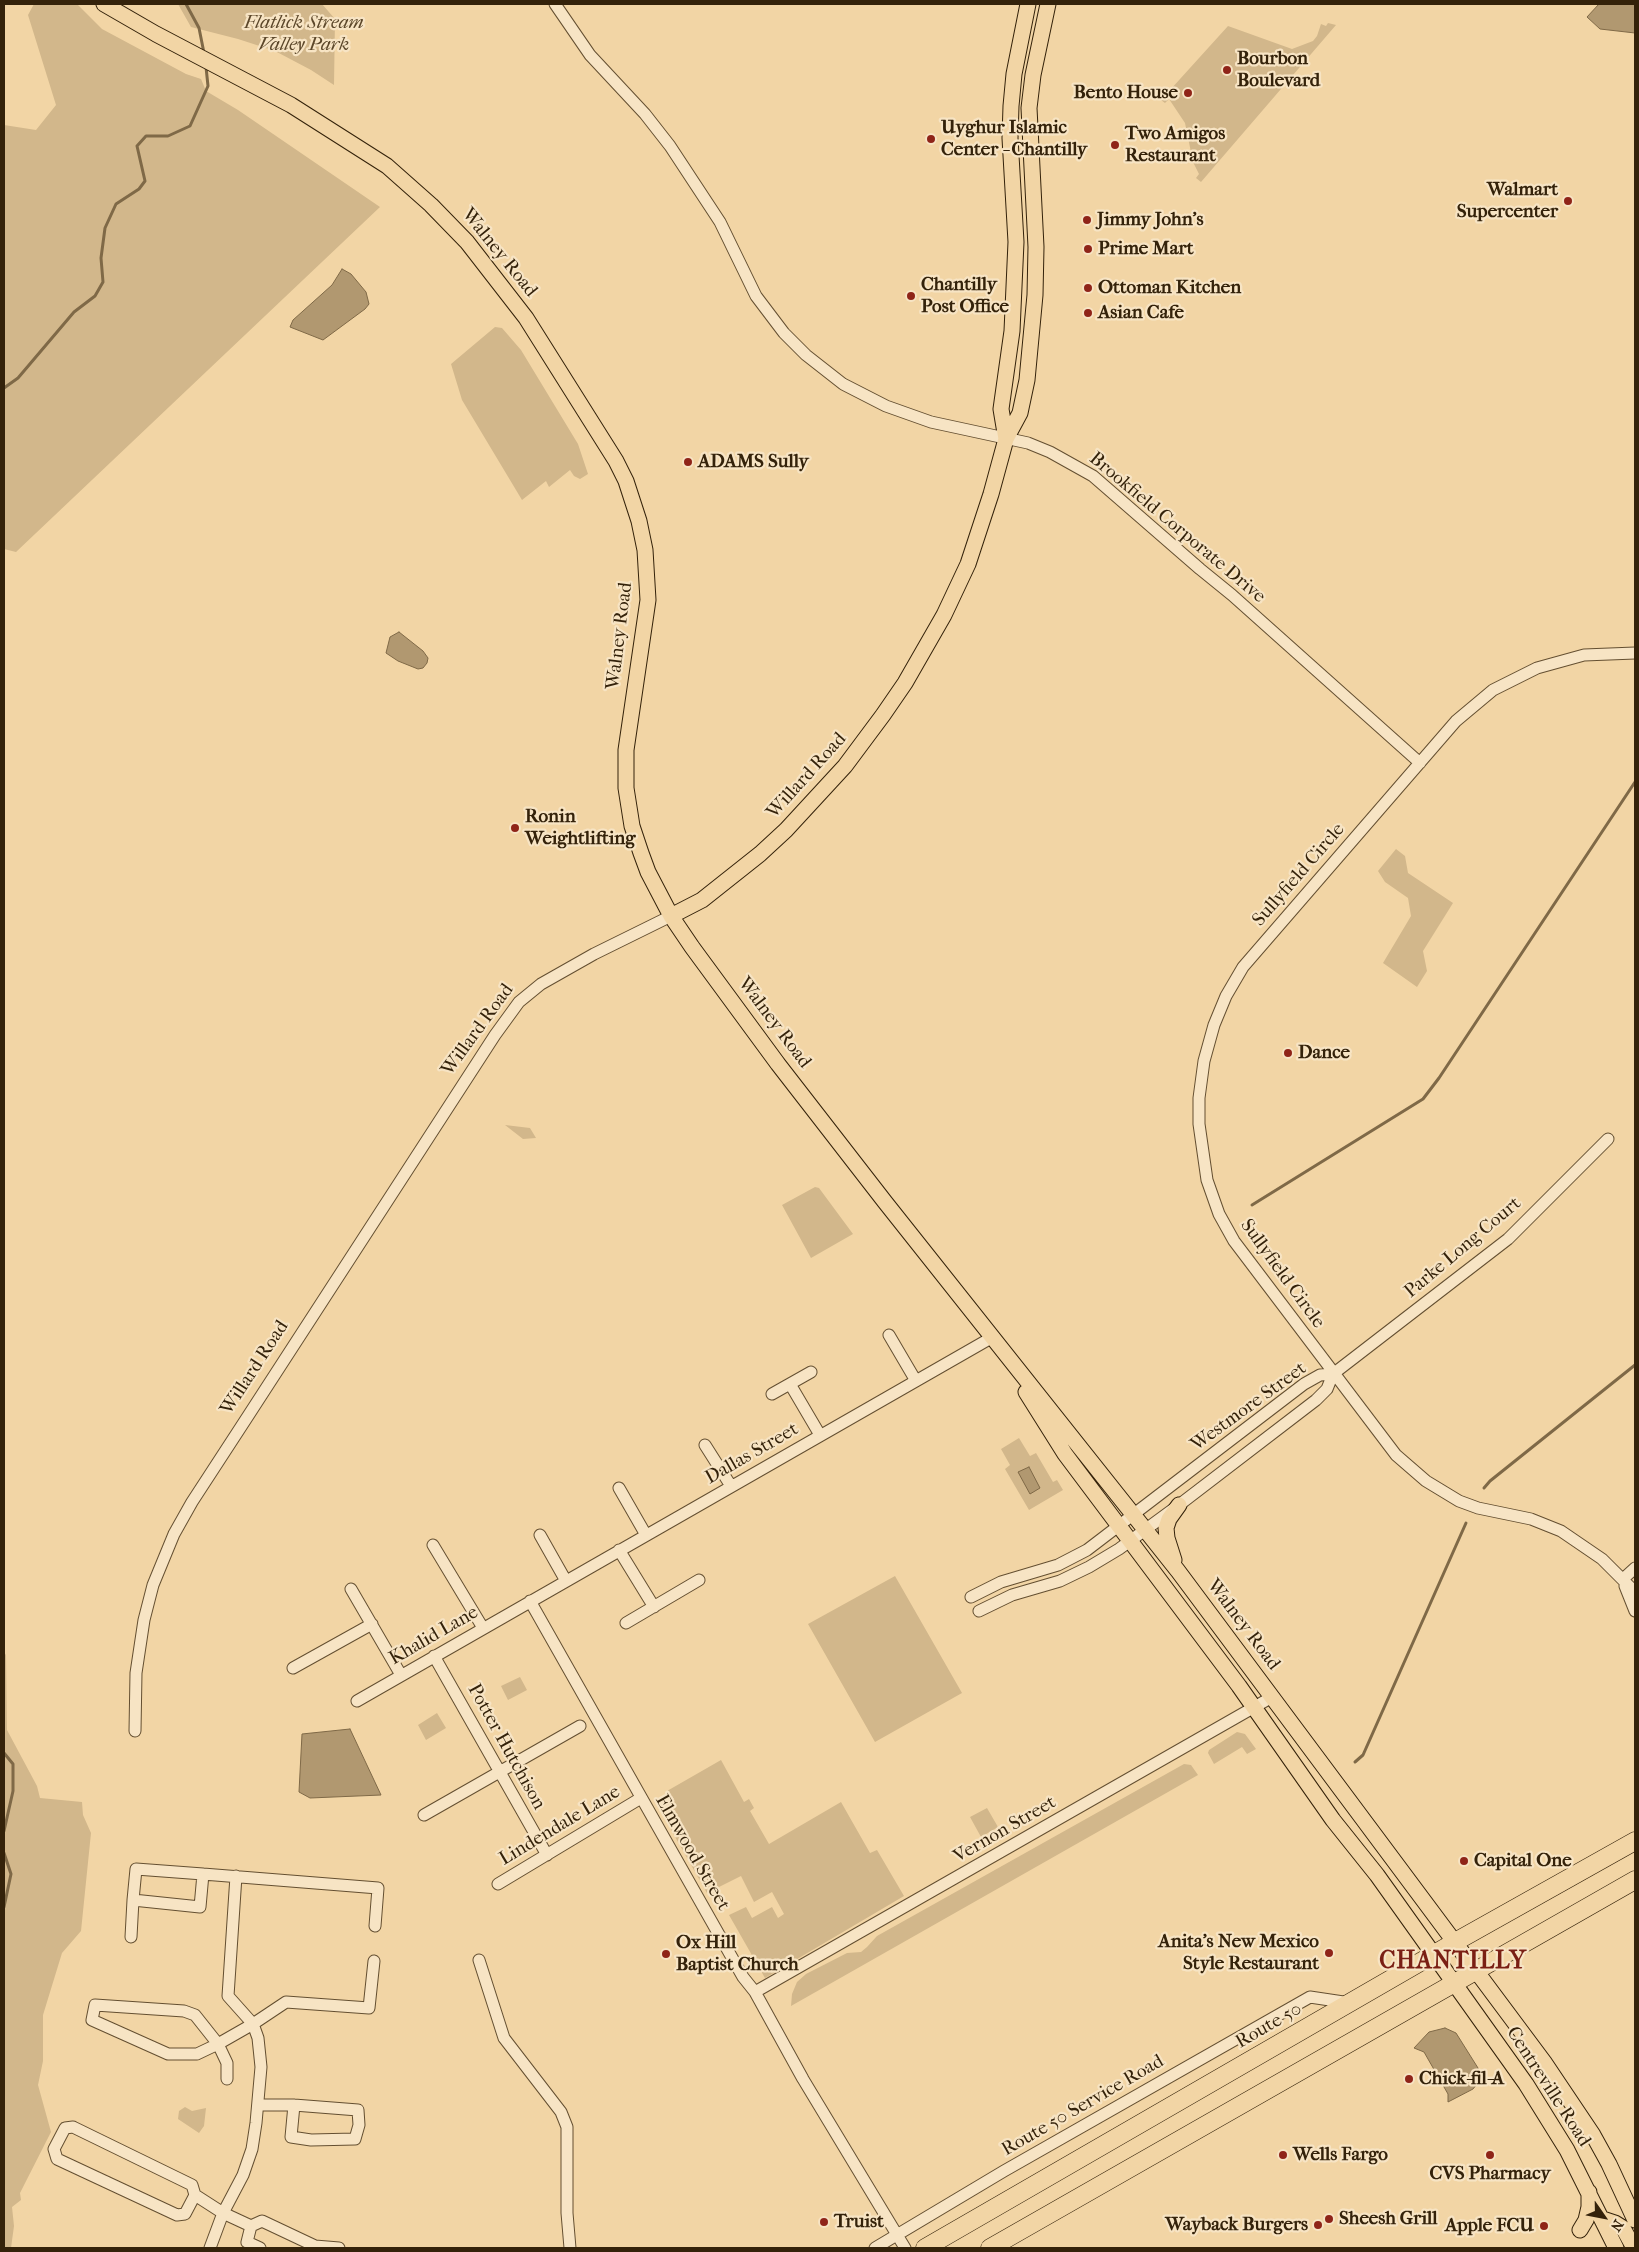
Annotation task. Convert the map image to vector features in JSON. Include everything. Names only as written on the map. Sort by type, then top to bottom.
[{"type":"highway","name":"Route 50","points":[[925,2248],[1635,1840]]},
{"type":"highway","points":[[990,2248],[1635,1880]]},
{"type":"main road","name":"Walney Road","points":[[104,4],[291,105],[387,166],[446,220],[487,265],[526,318],[619,467],[626,481],[639,521],[648,577],[645,624],[626,750],[626,788],[632,826],[640,853],[672,916],[692,947],[778,1064],[991,1338],[1090,1458],[1178,1571],[1455,1942]]},
{"type":"main road","name":"Walney Road","points":[[116,4],[138,22]]},
{"type":"main road","name":"Willard Road","points":[[1006,439],[1001,409],[1012,323],[1016,242],[1010,138],[1011,106],[1014,74],[1028,4]]},
{"type":"main road","name":"Willard Road","points":[[672,916],[702,900],[720,886],[786,830],[828,786],[884,716],[944,615],[968,564],[991,494],[1006,439],[1020,413],[1027,380],[1035,296],[1036,247],[1029,108],[1033,75],[1048,4]]},
{"type":"main road","name":"Walney Road","points":[[991,1338],[1065,1454],[1254,1707],[1332,1820],[1377,1875],[1434,1955]]},
{"type":"main road","points":[[1178,1571],[1169,1546],[1166,1528],[1169,1519],[1179,1505]]},
{"type":"main road","name":"Centreville Road","points":[[1455,1942],[1544,2062],[1589,2128],[1609,2164],[1635,2220]]},
{"type":"main road","name":"Centreville Road","points":[[1434,1955],[1555,2128],[1589,2190],[1616,2248]]},
{"type":"main road","points":[[1580,2230],[1586,2220],[1589,2207],[1589,2190]]},
{"type":"main road","points":[[1603,2219],[1615,2222],[1623,2228],[1634,2248]]},
{"type":"street","name":"Brookfield Corporate Drive","points":[[555,4],[590,55],[645,114],[670,146],[720,222],[756,296],[784,333],[806,355],[843,384],[886,406],[931,422],[1028,444],[1050,452],[1093,476],[1200,569],[1232,594],[1420,763]]},
{"type":"street","name":"Sullyfield Circle","points":[[1635,653],[1600,653],[1568,658],[1521,674],[1493,690],[1468,710],[1243,968],[1219,1011],[1204,1062],[1200,1082],[1199,1124],[1204,1165],[1219,1214],[1241,1253],[1396,1455],[1426,1481],[1459,1501],[1478,1508],[1531,1520],[1561,1531],[1589,1549],[1635,1592]]},
{"type":"street","name":"Willard Road","points":[[135,1731],[136,1673],[144,1620],[153,1585],[174,1534],[233,1438],[495,1035],[519,1002],[541,984],[594,954],[672,916]]},
{"type":"street","name":"Parke Long Court","points":[[1334,1374],[1508,1238],[1608,1139]]},
{"type":"street","points":[[889,1335],[916,1381]]},
{"type":"street","name":"Dallas Street","points":[[530,1601],[991,1338]]},
{"type":"street","points":[[772,1394],[811,1372]]},
{"type":"street","name":"Westmore Street","points":[[979,1611],[1012,1595],[1060,1581],[1078,1573],[1145,1530],[1316,1400],[1327,1389],[1334,1374]]},
{"type":"street","name":"Westmore Street","points":[[971,1597],[1002,1582],[1071,1559],[1099,1542],[1304,1384],[1320,1376],[1334,1374]]},
{"type":"street","points":[[790,1384],[820,1435]]},
{"type":"street","points":[[706,1444],[731,1486]]},
{"type":"street","points":[[619,1488],[646,1535]]},
{"type":"street","points":[[540,1534],[566,1581]]},
{"type":"street","points":[[433,1545],[483,1628]]},
{"type":"street","points":[[619,1550],[654,1607]]},
{"type":"street","points":[[1622,1579],[1635,1568]]},
{"type":"street","name":"Sullyfield Circle","points":[[1622,1579],[1635,1611]]},
{"type":"street","points":[[626,1624],[698,1580]]},
{"type":"street","points":[[351,1589],[401,1675]]},
{"type":"street","name":"Khalid Lane","points":[[357,1700],[530,1601]]},
{"type":"street","name":"Elmwood Street","points":[[530,1601],[743,1977],[755,1992],[803,2079],[905,2248]]},
{"type":"street","points":[[293,1668],[372,1624]]},
{"type":"street","name":"Potter Hutchison","points":[[434,1656],[547,1855]]},
{"type":"street","name":"Vernon Street","points":[[755,1992],[1272,1697]]},
{"type":"street","points":[[424,1815],[580,1726]]},
{"type":"street","name":"Lindendale Lane","points":[[498,1884],[641,1798]]},
{"type":"street","points":[[131,1937],[136,1869],[378,1888],[375,1926]]},
{"type":"street","points":[[134,1900],[200,1907],[203,1874]]},
{"type":"street","points":[[210,2248],[223,2213],[243,2175],[252,2149],[258,2105],[260,2053],[253,2024],[228,1996],[236,1876]]},
{"type":"street","points":[[479,1960],[504,2038],[561,2112],[567,2127],[570,2248]]},
{"type":"street","points":[[227,2079],[227,2063],[218,2044],[195,2015],[184,2011],[95,2005],[92,2020],[168,2054],[197,2054],[218,2044],[253,2024],[286,2002],[370,2008],[374,1961]]},
{"type":"street","name":"Route 50 Service Road","points":[[875,2248],[1022,2161],[1310,1998],[1351,2003]]},
{"type":"street","points":[[258,2105],[294,2105],[358,2110],[359,2125],[355,2139],[311,2140],[291,2138],[294,2105]]},
{"type":"street","points":[[195,2195],[185,2214],[177,2215],[57,2159],[54,2149],[65,2128],[73,2127],[192,2185],[195,2195],[223,2213],[251,2226],[262,2221],[315,2246],[339,2248]]},
{"type":"street","points":[[251,2226],[247,2242],[260,2248]]},
{"type":"green space","points":[[34,4],[77,4],[102,29],[186,74],[201,79],[206,91],[238,110],[380,207],[16,552],[4,549],[4,125],[36,130],[56,105],[28,15]]},
{"type":"green space","name":"Flatlick Stream Valley Park","points":[[178,4],[322,4],[335,19],[334,85],[311,70],[275,51],[191,27]]},
{"type":"green space","points":[[1328,23],[1336,25],[1201,182],[1196,178],[1199,174],[1193,162],[1185,123],[1169,99],[1165,103],[1161,100],[1228,26],[1292,49],[1313,41],[1321,24],[1326,26]]},
{"type":"green space","points":[[495,327],[502,328],[521,350],[578,444],[588,474],[580,479],[574,476],[570,470],[549,487],[546,481],[522,500],[462,400],[451,364]]},
{"type":"green space","points":[[1396,849],[1405,856],[1408,873],[1453,903],[1423,951],[1427,971],[1417,987],[1383,963],[1411,916],[1408,898],[1385,882],[1378,871]]},
{"type":"green space","points":[[505,1125],[530,1128],[536,1138],[523,1139]]},
{"type":"green space","points":[[815,1187],[819,1188],[853,1234],[811,1258],[782,1205]]},
{"type":"green space","points":[[1019,1438],[1030,1456],[1036,1453],[1053,1482],[1057,1480],[1063,1490],[1029,1510],[1005,1469],[1010,1465],[1001,1449]]},
{"type":"green space","points":[[895,1576],[962,1693],[875,1742],[808,1624]]},
{"type":"green space","points":[[4,1652],[6,1655],[7,1730],[37,1786],[40,1798],[82,1802],[83,1815],[91,1833],[81,1931],[62,1953],[43,2015],[43,2061],[38,2085],[51,2132],[20,2193],[21,2200],[12,2207],[14,2226],[11,2248],[4,2248]]},
{"type":"green space","points":[[520,1677],[527,1690],[508,1700],[501,1686]]},
{"type":"green space","points":[[437,1713],[446,1728],[426,1740],[418,1725]]},
{"type":"green space","points":[[1237,1732],[1245,1734],[1256,1749],[1247,1754],[1242,1747],[1214,1764],[1208,1753],[1209,1750]]},
{"type":"green space","points":[[721,1760],[744,1802],[749,1799],[754,1808],[750,1811],[769,1844],[841,1802],[870,1853],[877,1850],[904,1896],[765,1978],[729,1915],[746,1907],[752,1918],[772,1907],[778,1918],[784,1914],[772,1892],[754,1902],[741,1876],[707,1893],[661,1812],[661,1800],[667,1791]]},
{"type":"green space","points":[[1184,1764],[1191,1765],[1198,1775],[791,2006],[792,1994],[797,1982],[806,1974],[847,1953],[861,1952],[877,1936]]},
{"type":"green space","points":[[987,1808],[998,1827],[981,1837],[970,1817]]},
{"type":"green space","points":[[185,2107],[192,2111],[206,2108],[204,2126],[199,2133],[178,2119],[179,2111]]},
{"type":"shaded area","points":[[1599,4],[1635,4],[1635,33],[1600,29],[1587,17]]},
{"type":"shaded area","points":[[342,269],[351,274],[366,292],[369,304],[365,309],[323,340],[290,327],[293,320],[332,285]]},
{"type":"shaded area","points":[[399,632],[423,651],[428,658],[423,668],[418,669],[398,661],[386,653],[390,637]]},
{"type":"shaded area","points":[[1029,1467],[1040,1488],[1030,1494],[1018,1472]]},
{"type":"shaded area","points":[[350,1729],[381,1795],[310,1798],[299,1792],[302,1734]]},
{"type":"shaded area","points":[[1445,2028],[1456,2033],[1478,2068],[1479,2076],[1477,2084],[1473,2089],[1448,2102],[1448,2094],[1424,2052],[1414,2048],[1429,2032]]},
{"type":"waterway","points":[[186,4],[199,28],[204,53]]},
{"type":"waterway","points":[[4,388],[18,378],[74,312],[95,296],[103,282],[101,258],[105,228],[116,204],[139,189],[145,181],[137,146],[146,136],[168,136],[190,126],[208,86],[206,67]]},
{"type":"waterway","points":[[1252,1205],[1423,1099],[1439,1078],[1635,782]]},
{"type":"waterway","points":[[1484,1488],[1490,1481],[1635,1365]]},
{"type":"waterway","points":[[1355,1762],[1363,1755],[1466,1523]]},
{"type":"waterway","points":[[4,1753],[13,1764],[13,1791],[4,1831]]},
{"type":"waterway","points":[[4,1853],[11,1874],[4,1907]]},
{"type":"place","name":"Bourbon Boulevard","points":[[1227,70]]},
{"type":"place","name":"Bento House","points":[[1188,93]]},
{"type":"place","name":"Uyghur Islamic Center - Chantilly","points":[[931,139]]},
{"type":"place","name":"Two Amigos Restaurant","points":[[1115,145]]},
{"type":"place","name":"Walmart Supercenter","points":[[1568,201]]},
{"type":"place","name":"Jimmy John's","points":[[1087,220]]},
{"type":"place","name":"Prime Mart","points":[[1088,249]]},
{"type":"place","name":"Ottoman Kitchen","points":[[1088,288]]},
{"type":"place","name":"Chantilly Post Office","points":[[911,296]]},
{"type":"place","name":"Asian Cafe","points":[[1088,313]]},
{"type":"place","name":"ADAMS Sully","points":[[688,462]]},
{"type":"place","name":"Ronin Weightlifting","points":[[515,828]]},
{"type":"place","name":"Dance","points":[[1288,1053]]},
{"type":"place","name":"Capital One","points":[[1464,1861]]},
{"type":"place","name":"Anita's New Mexico Style Restaurant","points":[[1329,1953]]},
{"type":"place","name":"Ox Hill Baptist Church","points":[[666,1954]]},
{"type":"place","name":"Chick-fil-A","points":[[1409,2079]]},
{"type":"place","name":"Wells Fargo","points":[[1283,2155]]},
{"type":"place","name":"CVS Pharmacy","points":[[1490,2155]]},
{"type":"place","name":"Sheesh Grill","points":[[1329,2219]]},
{"type":"place","name":"Truist","points":[[824,2222]]},
{"type":"place","name":"Wayback Burgers","points":[[1318,2225]]},
{"type":"place","name":"Apple FCU","points":[[1544,2226]]},
{"type":"district","name":"CHANTILLY","points":[[1453,1962]]}]
